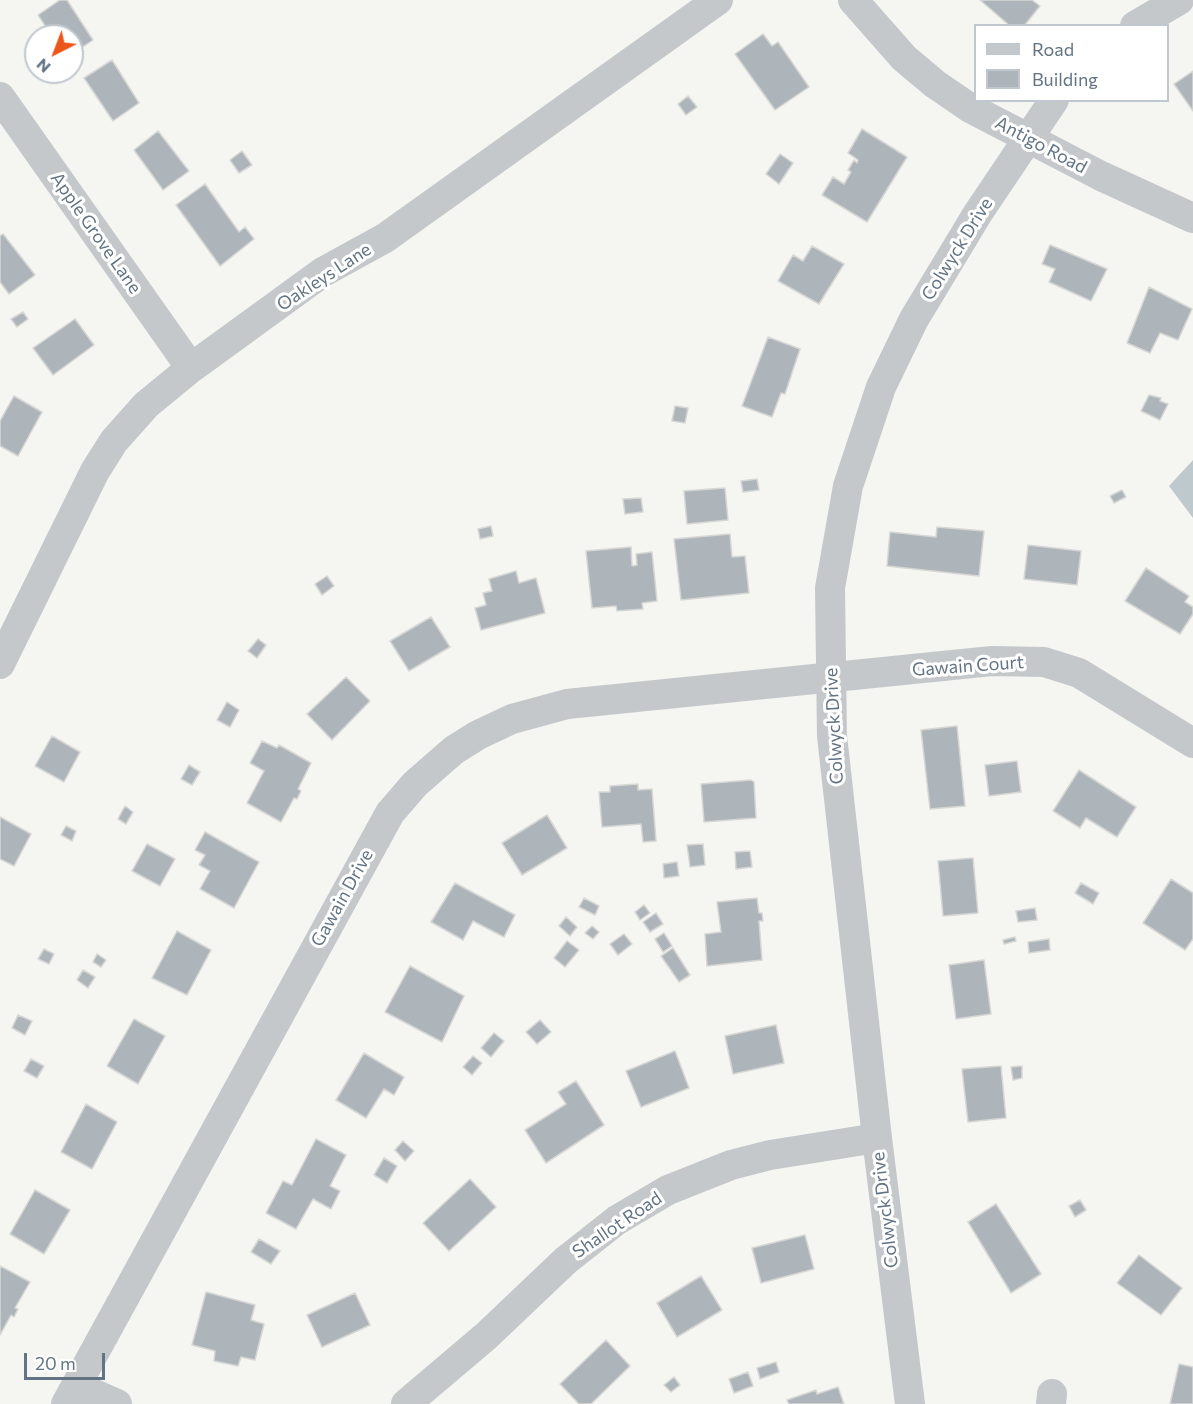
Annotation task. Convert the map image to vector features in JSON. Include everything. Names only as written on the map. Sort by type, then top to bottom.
[{"type":"street","name":"Oakleys Lane","points":[[0,664],[52,563],[72,513],[114,441],[146,405],[191,368],[323,273],[394,232],[718,0]]},
{"type":"street","name":"Antigo Road","points":[[853,0],[904,58],[935,84],[970,108],[1101,176],[1193,218]]},
{"type":"street","points":[[1138,24],[1179,0]]},
{"type":"street","name":"Apple Grove Lane","points":[[0,97],[191,368]]},
{"type":"street","name":"Colwyck Drive","points":[[910,1404],[877,1138],[832,736],[830,588],[848,486],[881,387],[914,320],[978,213],[1053,102]]},
{"type":"street","name":"Gawain Court","points":[[831,679],[992,661],[1044,662],[1079,673],[1193,743]]},
{"type":"street","name":"Gawain Drive","points":[[71,1395],[368,849],[390,813],[416,784],[454,750],[478,735],[512,719],[567,704],[831,679]]},
{"type":"street","name":"Shallot Road","points":[[406,1404],[486,1337],[565,1261],[617,1221],[668,1190],[731,1165],[770,1155],[877,1138]]},
{"type":"street","points":[[71,1395],[117,1404]]},
{"type":"shaded area","points":[[1193,460],[1193,518],[1169,486]]},
{"type":"building","points":[[60,0],[67,0],[83,24],[44,24],[38,15]]},
{"type":"building","points":[[980,0],[1032,0],[1040,6],[1026,24],[1008,24]]},
{"type":"building","points":[[84,26],[93,40],[84,46]]},
{"type":"building","points":[[763,34],[772,46],[778,42],[809,87],[775,110],[735,54]]},
{"type":"building","points":[[112,60],[139,103],[113,121],[84,78]]},
{"type":"building","points":[[1193,71],[1193,111],[1174,84]]},
{"type":"building","points":[[688,96],[697,107],[686,115],[678,104]]},
{"type":"building","points":[[862,129],[907,157],[867,222],[822,195],[833,177],[844,184],[851,172],[848,170],[854,160],[857,163],[858,160],[848,153]]},
{"type":"building","points":[[158,131],[189,171],[163,190],[134,150]]},
{"type":"building","points":[[242,151],[252,165],[239,173],[230,160]]},
{"type":"building","points":[[780,154],[793,163],[779,184],[766,174]]},
{"type":"building","points":[[205,184],[239,232],[245,227],[254,239],[220,266],[176,205]]},
{"type":"building","points":[[3,234],[35,275],[9,294],[0,282],[0,236]]},
{"type":"building","points":[[1050,245],[1107,269],[1091,301],[1049,282],[1055,269],[1042,264]]},
{"type":"building","points":[[812,246],[844,264],[819,304],[778,281],[793,255],[803,261]]},
{"type":"building","points":[[1149,287],[1192,309],[1178,340],[1160,333],[1150,353],[1127,343]]},
{"type":"building","points":[[23,312],[28,319],[17,327],[11,319]]},
{"type":"building","points":[[75,319],[94,345],[53,375],[33,348]]},
{"type":"building","points":[[768,337],[800,349],[785,394],[781,393],[772,417],[742,406]]},
{"type":"building","points":[[1149,395],[1161,398],[1160,401],[1168,404],[1160,420],[1141,411]]},
{"type":"building","points":[[14,396],[42,412],[18,456],[0,446],[0,421]]},
{"type":"building","points":[[675,406],[688,408],[685,423],[672,421]]},
{"type":"building","points":[[757,479],[759,490],[743,492],[741,481]]},
{"type":"building","points":[[725,488],[728,520],[687,524],[684,491]]},
{"type":"building","points":[[1122,490],[1126,497],[1114,503],[1110,496]]},
{"type":"building","points":[[641,498],[643,512],[625,514],[623,499]]},
{"type":"building","points":[[491,526],[493,536],[480,539],[478,529]]},
{"type":"building","points":[[937,527],[984,531],[979,576],[887,566],[890,532],[936,537]]},
{"type":"building","points":[[730,534],[732,557],[745,556],[749,593],[681,600],[674,539]]},
{"type":"building","points":[[1028,545],[1081,551],[1077,585],[1024,579]]},
{"type":"building","points":[[631,547],[632,566],[637,565],[636,554],[652,552],[657,601],[642,603],[643,609],[617,611],[616,606],[592,608],[586,551]]},
{"type":"building","points":[[1146,568],[1189,596],[1185,602],[1193,607],[1193,614],[1180,634],[1125,601]]},
{"type":"building","points":[[516,571],[519,583],[536,578],[545,613],[481,630],[475,608],[486,605],[483,593],[492,591],[489,579]]},
{"type":"building","points":[[327,576],[334,586],[322,595],[315,584]]},
{"type":"building","points":[[431,617],[450,647],[409,671],[390,641]]},
{"type":"building","points":[[258,639],[266,645],[257,658],[248,651]]},
{"type":"building","points":[[346,677],[370,701],[332,740],[307,714]]},
{"type":"building","points":[[227,702],[239,710],[230,727],[217,720]]},
{"type":"building","points":[[957,726],[965,806],[930,809],[921,730]]},
{"type":"building","points":[[52,736],[80,752],[64,782],[35,766]]},
{"type":"building","points":[[262,741],[277,748],[279,745],[311,763],[298,789],[301,791],[297,799],[294,798],[281,822],[247,803],[264,771],[250,763]]},
{"type":"building","points":[[1017,761],[1021,792],[989,796],[985,765]]},
{"type":"building","points":[[189,765],[200,772],[192,785],[181,779]]},
{"type":"building","points":[[1079,770],[1136,807],[1117,837],[1086,818],[1080,828],[1053,811]]},
{"type":"building","points":[[751,780],[754,782],[756,818],[704,822],[701,784]]},
{"type":"building","points":[[638,784],[638,790],[652,789],[656,841],[643,842],[641,824],[602,827],[599,792],[610,792],[610,786]]},
{"type":"building","points":[[125,806],[133,812],[126,824],[118,819]]},
{"type":"building","points":[[547,815],[567,848],[522,875],[502,843]]},
{"type":"building","points":[[0,817],[31,834],[14,866],[0,859]]},
{"type":"building","points":[[66,826],[76,831],[72,841],[61,835]]},
{"type":"building","points":[[205,832],[259,862],[234,908],[200,889],[210,871],[199,865],[205,855],[195,850]]},
{"type":"building","points":[[147,844],[175,859],[160,886],[132,871]]},
{"type":"building","points":[[703,844],[705,865],[690,867],[687,845]]},
{"type":"building","points":[[750,851],[752,867],[736,869],[735,852]]},
{"type":"building","points":[[973,858],[978,913],[943,916],[938,861]]},
{"type":"building","points":[[677,862],[679,876],[664,878],[663,864]]},
{"type":"building","points":[[1171,879],[1193,893],[1193,939],[1185,950],[1143,923]]},
{"type":"building","points":[[455,883],[515,915],[504,937],[473,921],[463,940],[431,922]]},
{"type":"building","points":[[1081,883],[1099,893],[1093,904],[1075,893]]},
{"type":"building","points":[[584,898],[599,906],[595,915],[579,907]]},
{"type":"building","points":[[757,898],[759,913],[762,913],[763,921],[759,921],[762,960],[707,966],[705,934],[721,932],[717,902]]},
{"type":"building","points":[[644,905],[650,913],[640,920],[635,912]]},
{"type":"building","points":[[1035,908],[1037,920],[1018,922],[1016,911]]},
{"type":"building","points":[[656,913],[663,924],[650,932],[643,922]]},
{"type":"building","points":[[566,917],[577,927],[570,936],[559,926]]},
{"type":"building","points":[[592,926],[599,932],[593,939],[585,933]]},
{"type":"building","points":[[177,931],[211,950],[187,995],[152,978]]},
{"type":"building","points":[[664,933],[672,946],[663,952],[655,939]]},
{"type":"building","points":[[624,934],[632,944],[618,955],[610,944]]},
{"type":"building","points":[[1015,937],[1016,941],[1004,944],[1003,940]]},
{"type":"building","points":[[1049,939],[1050,950],[1029,953],[1028,942]]},
{"type":"building","points":[[567,941],[579,950],[565,967],[554,958]]},
{"type":"building","points":[[673,948],[690,975],[679,982],[661,956]]},
{"type":"building","points":[[44,949],[54,954],[49,964],[38,959]]},
{"type":"building","points":[[97,954],[106,960],[101,967],[93,962]]},
{"type":"building","points":[[984,960],[991,1014],[956,1019],[949,965]]},
{"type":"building","points":[[410,966],[464,996],[442,1042],[385,1012]]},
{"type":"building","points":[[83,970],[95,977],[88,988],[77,980]]},
{"type":"building","points":[[18,1015],[32,1021],[25,1035],[12,1028]]},
{"type":"building","points":[[134,1019],[165,1036],[138,1084],[107,1066]]},
{"type":"building","points":[[540,1020],[551,1032],[537,1044],[526,1032]]},
{"type":"building","points":[[776,1025],[784,1063],[733,1074],[725,1036]]},
{"type":"building","points":[[494,1033],[504,1041],[491,1057],[481,1048]]},
{"type":"building","points":[[675,1051],[689,1088],[641,1107],[626,1071]]},
{"type":"building","points":[[364,1053],[404,1077],[394,1095],[384,1089],[366,1118],[336,1100]]},
{"type":"building","points":[[473,1056],[482,1063],[472,1075],[463,1067]]},
{"type":"building","points":[[31,1059],[44,1066],[37,1078],[24,1071]]},
{"type":"building","points":[[1001,1066],[1006,1118],[968,1122],[962,1069]]},
{"type":"building","points":[[1022,1066],[1022,1078],[1013,1080],[1011,1067]]},
{"type":"building","points":[[576,1081],[604,1125],[546,1163],[525,1130],[566,1104],[558,1092]]},
{"type":"building","points":[[86,1104],[117,1122],[92,1169],[61,1152]]},
{"type":"building","points":[[316,1139],[346,1155],[330,1186],[340,1191],[331,1209],[313,1199],[296,1229],[266,1213],[283,1181],[292,1185]]},
{"type":"building","points":[[403,1141],[414,1151],[405,1161],[395,1150]]},
{"type":"building","points":[[384,1158],[397,1166],[387,1183],[374,1175]]},
{"type":"building","points":[[470,1179],[496,1207],[449,1251],[423,1223]]},
{"type":"building","points":[[35,1190],[70,1210],[44,1254],[10,1234]]},
{"type":"building","points":[[1080,1200],[1086,1210],[1075,1217],[1069,1206]]},
{"type":"building","points":[[996,1204],[1041,1274],[1011,1293],[968,1222]]},
{"type":"building","points":[[805,1235],[814,1269],[761,1283],[752,1248]]},
{"type":"building","points":[[259,1239],[280,1251],[271,1264],[251,1252]]},
{"type":"building","points":[[1139,1255],[1182,1288],[1161,1315],[1117,1283]]},
{"type":"building","points":[[0,1266],[30,1282],[15,1308],[18,1309],[14,1317],[11,1315],[0,1335]]},
{"type":"building","points":[[701,1276],[722,1310],[677,1337],[657,1303]]},
{"type":"building","points":[[206,1292],[255,1305],[251,1320],[264,1324],[255,1360],[241,1357],[238,1366],[214,1361],[215,1351],[192,1345]]},
{"type":"building","points":[[355,1293],[370,1325],[322,1347],[307,1315]]},
{"type":"building","points":[[606,1340],[630,1366],[591,1404],[579,1404],[560,1384]]},
{"type":"building","points":[[776,1362],[779,1372],[760,1379],[757,1368]]},
{"type":"building","points":[[1179,1364],[1193,1367],[1193,1404],[1170,1404]]},
{"type":"building","points":[[748,1372],[753,1386],[734,1393],[729,1379]]},
{"type":"building","points":[[674,1377],[680,1385],[671,1392],[664,1385]]},
{"type":"building","points":[[838,1387],[844,1404],[789,1404],[787,1400],[816,1390],[817,1394]]}]
